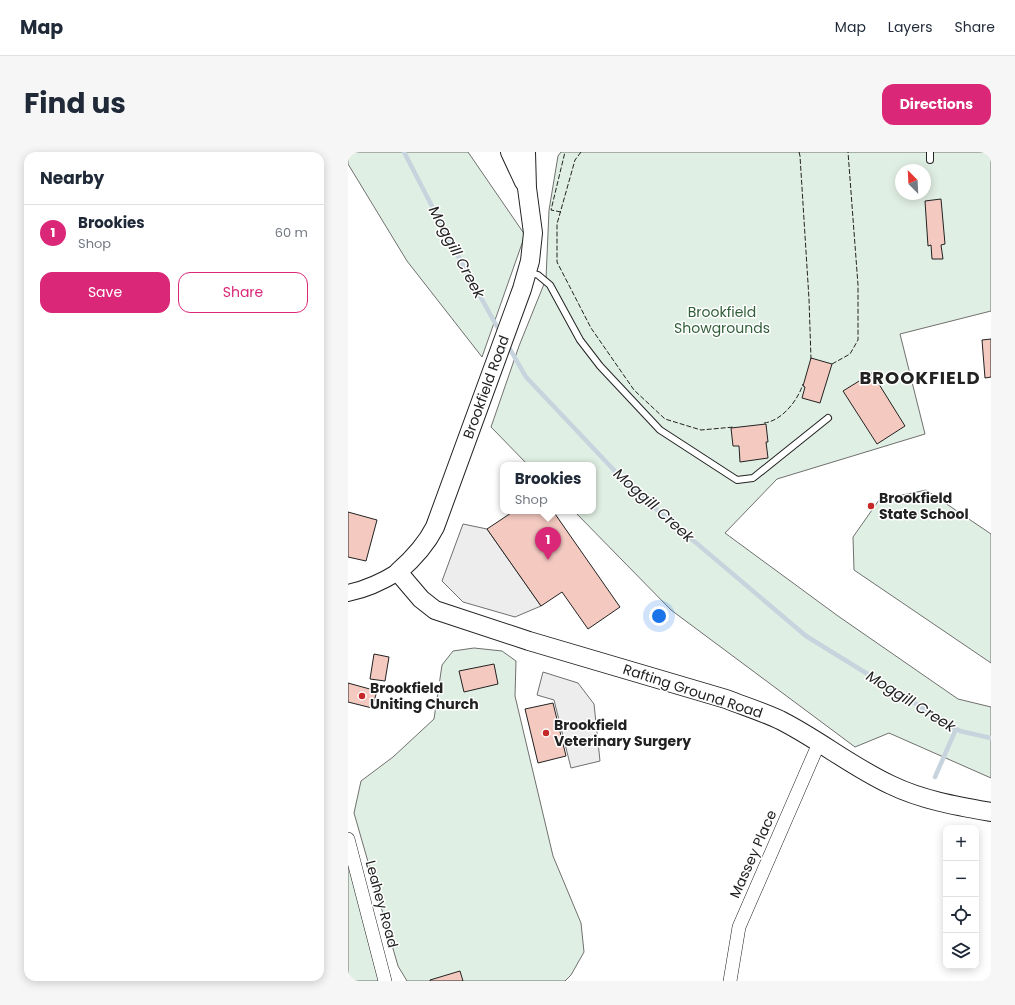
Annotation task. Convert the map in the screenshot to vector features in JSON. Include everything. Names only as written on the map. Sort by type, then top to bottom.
[{"type":"main road","name":"Brookfield Road","points":[[510,152],[527,188]]},
{"type":"main road","name":"Brookfield Road","points":[[398,572],[420,552],[435,526],[522,289],[530,261],[533,233],[527,188],[526,152]]},
{"type":"main road","name":"Rafting Ground Road","points":[[398,572],[422,599],[435,610],[529,641],[718,697],[756,710],[781,721],[891,785],[914,794],[954,805],[991,812]]},
{"type":"street","points":[[348,593],[382,582],[398,572]]},
{"type":"street","name":"Massey Place","points":[[730,981],[738,927],[819,743]]},
{"type":"street","name":"Leahey Road","points":[[348,839],[386,980]]},
{"type":"lane","points":[[930,152],[930,160]]},
{"type":"lane","points":[[527,271],[538,276],[550,285],[580,340],[600,366],[660,430],[737,480],[753,478],[828,418]]},
{"type":"green space","points":[[348,152],[468,152],[525,235],[482,357],[407,261],[348,164]]},
{"type":"green space","name":"Brookfield Showgrounds","points":[[561,152],[991,152],[991,311],[900,334],[925,434],[777,479],[725,533],[838,616],[958,699],[991,707],[991,778],[889,733],[855,747],[671,610],[577,514],[596,514],[596,462],[525,462],[491,427],[519,346],[546,279],[549,210],[558,156]]},
{"type":"green space","points":[[926,490],[991,534],[991,663],[854,570],[853,537],[879,500]]},
{"type":"green space","points":[[474,648],[502,651],[516,661],[515,696],[553,856],[581,923],[584,952],[571,975],[565,981],[407,981],[398,966],[354,813],[361,781],[393,757],[434,719],[442,665],[453,651]]},
{"type":"green space","points":[[348,852],[381,981],[348,981]]},
{"type":"shaded area","points":[[463,524],[487,529],[541,606],[515,617],[463,602],[442,581]]},
{"type":"shaded area","points":[[543,672],[578,683],[594,704],[600,761],[571,768],[554,700],[537,695]]},
{"type":"building","points":[[941,199],[945,244],[941,245],[943,259],[932,259],[931,245],[928,246],[925,201]]},
{"type":"building","points":[[991,339],[991,377],[985,378],[982,340]]},
{"type":"building","points":[[811,358],[832,364],[820,403],[802,398],[805,387],[803,386]]},
{"type":"building","points":[[872,373],[905,426],[877,444],[843,391]]},
{"type":"building","points":[[766,424],[768,458],[740,462],[739,446],[733,446],[731,428]]},
{"type":"building","points":[[348,512],[377,520],[366,561],[348,557]]},
{"type":"building","points":[[510,514],[555,514],[620,607],[588,629],[562,592],[541,606],[487,529]]},
{"type":"building","points":[[374,654],[389,657],[385,681],[370,679]]},
{"type":"building","points":[[494,664],[498,684],[464,692],[459,671]]},
{"type":"building","name":"Brookfield Uniting Church","points":[[348,683],[377,691],[372,708],[348,702]]},
{"type":"building","name":"Brookfield Veterinary Surgery","points":[[553,703],[566,756],[538,763],[525,709]]},
{"type":"building","points":[[460,971],[463,981],[430,981],[430,980]]},
{"type":"waterway","name":"Moggill Creek","points":[[404,152],[452,245],[500,332]]},
{"type":"waterway","name":"Moggill Creek","points":[[507,344],[526,377],[629,486],[806,636],[960,731],[991,738]]},
{"type":"waterway","points":[[935,777],[956,729]]},
{"type":"fence","points":[[561,212],[551,210],[565,152]]},
{"type":"fence","points":[[581,152],[575,160],[557,224],[557,262],[591,328],[634,390],[665,419],[701,430],[734,427]]},
{"type":"fence","points":[[799,152],[809,299],[811,359]]},
{"type":"fence","points":[[832,364],[850,354],[858,340],[858,285],[848,152]]},
{"type":"fence","points":[[764,423],[783,414],[793,403],[803,384]]},
{"type":"place","name":"Brookfield State School","points":[[871,506]]},
{"type":"place","name":"Brookies","points":[[548,560]]},
{"type":"place","name":"Brookfield Uniting Church","points":[[362,696]]},
{"type":"place","name":"Brookfield Veterinary Surgery","points":[[546,733]]},
{"type":"district","name":"BROOKFIELD","points":[[920,377]]}]
